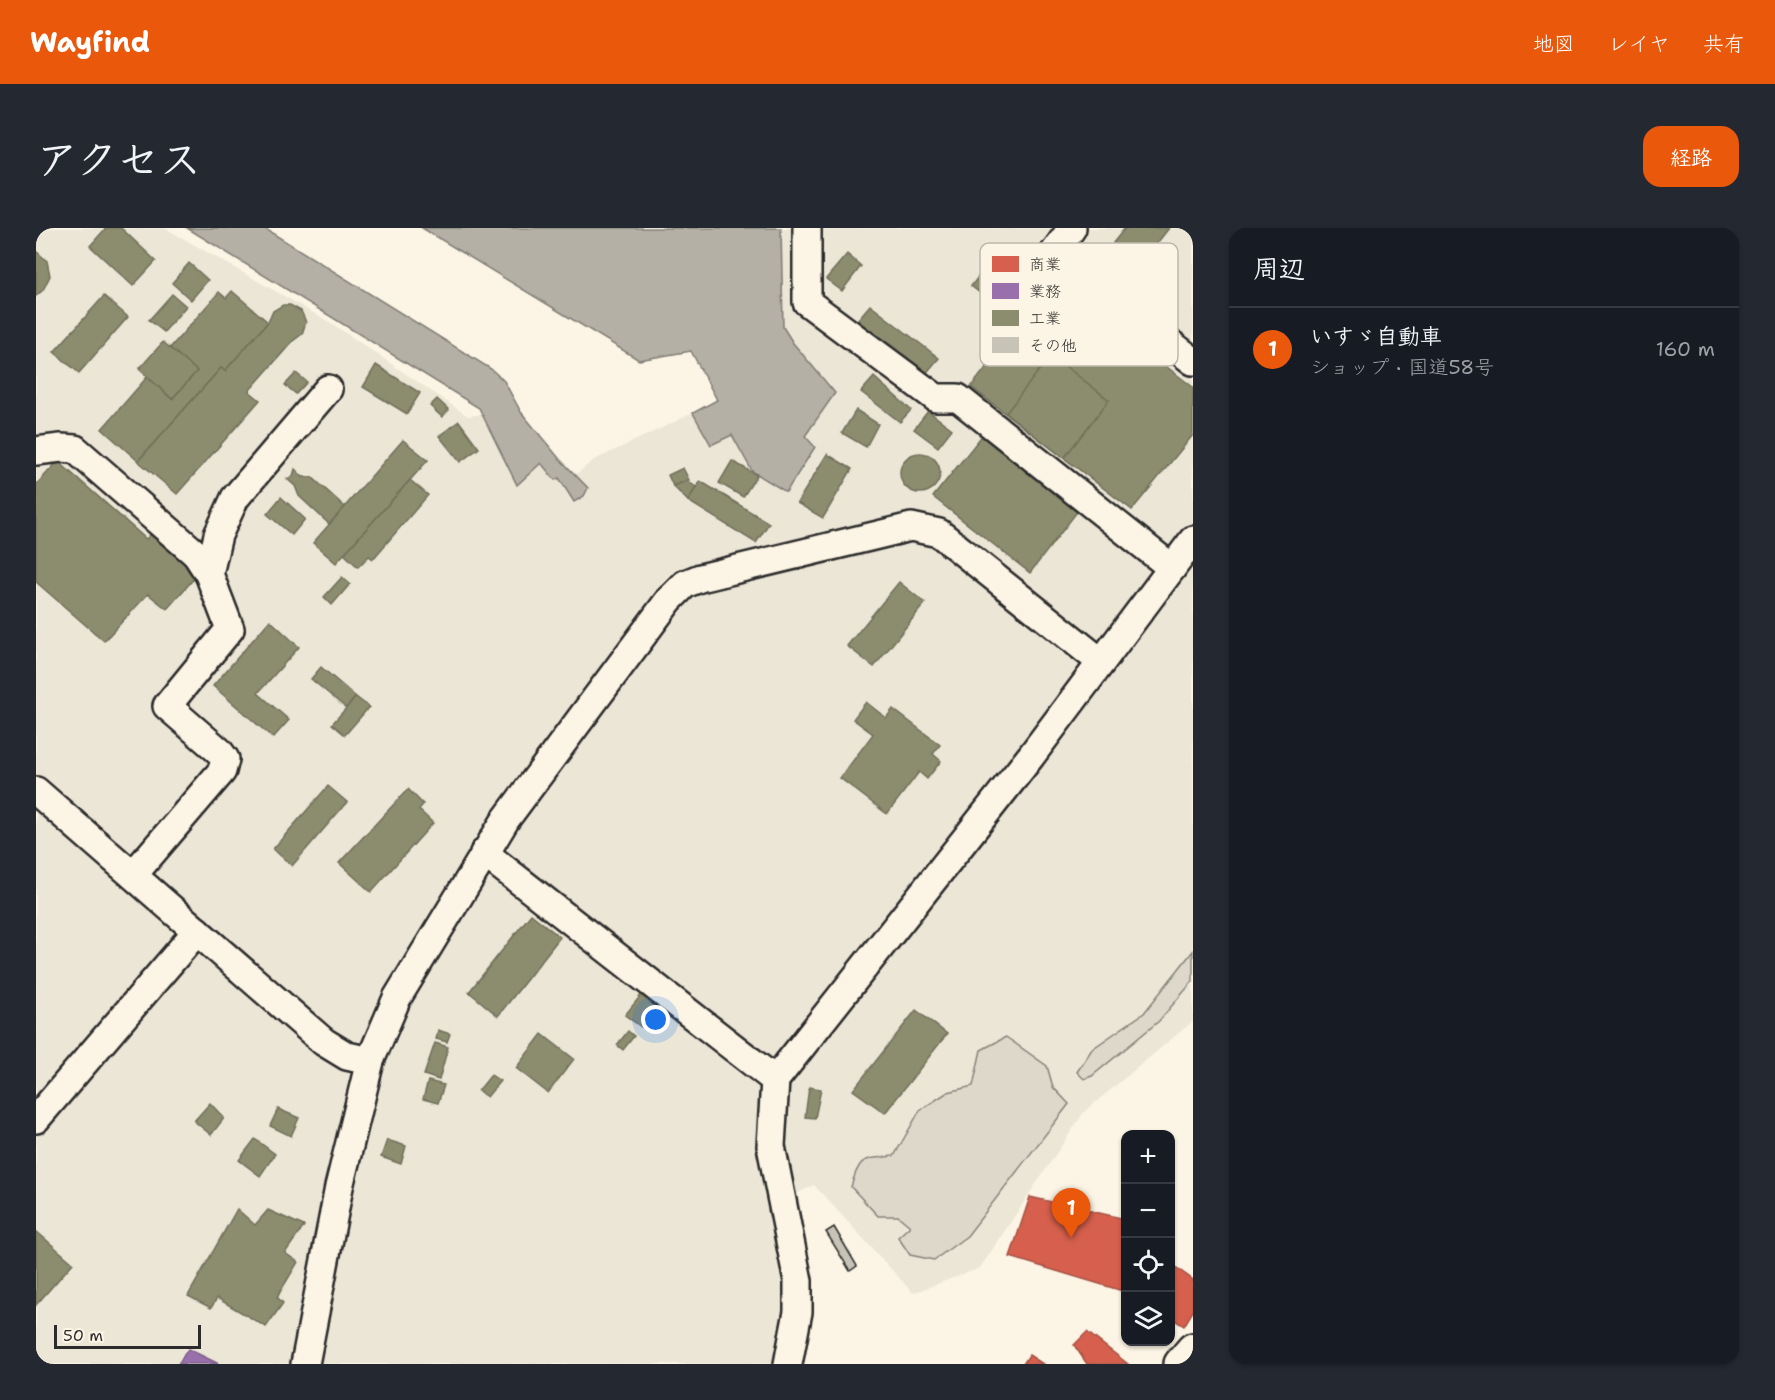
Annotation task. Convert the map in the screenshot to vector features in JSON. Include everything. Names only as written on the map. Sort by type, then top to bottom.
[{"type":"highway","points":[[1180,1364],[1193,1350]]},
{"type":"lane","points":[[807,228],[807,302],[936,398],[958,398],[1172,568]]},
{"type":"lane","points":[[1061,243],[1072,228]]},
{"type":"lane","points":[[1178,349],[1193,361]]},
{"type":"lane","points":[[209,573],[218,535],[235,498],[328,389]]},
{"type":"lane","points":[[36,451],[61,448],[75,450],[196,554],[209,573],[230,629],[167,706],[219,751],[225,759],[222,771],[133,875]]},
{"type":"lane","points":[[305,1364],[339,1187],[370,1061],[397,998],[506,819],[669,600],[685,584],[700,578],[911,527],[939,533],[1101,662]]},
{"type":"lane","points":[[788,1364],[798,1312],[798,1281],[771,1146],[775,1080],[1031,756],[1193,540]]},
{"type":"lane","points":[[36,791],[324,1042],[347,1056],[370,1061]]},
{"type":"lane","points":[[484,853],[775,1080]]},
{"type":"lane","points":[[36,1119],[197,931]]},
{"type":"shaded area","points":[[36,228],[165,228],[331,323],[468,416],[483,414],[517,485],[540,463],[555,480],[559,478],[588,488],[575,475],[594,460],[693,413],[711,445],[732,435],[755,472],[786,492],[805,436],[793,343],[783,327],[781,228],[1193,228],[1193,1021],[1084,1112],[980,1268],[913,1293],[814,1185],[798,1193],[813,1285],[797,1364],[36,1364]]},
{"type":"shaded area","points":[[187,228],[264,228],[491,369],[504,381],[521,412],[558,457],[588,488],[584,496],[574,502],[559,478],[555,480],[541,463],[517,485],[479,408]]},
{"type":"shaded area","points":[[422,228],[781,228],[783,327],[793,343],[835,393],[805,436],[815,447],[786,492],[752,471],[732,435],[711,445],[693,413],[717,400],[691,351],[639,360]]},
{"type":"shaded area","points":[[1193,951],[1193,981],[1159,1021],[1092,1076],[1084,1079],[1077,1072],[1092,1049],[1144,1013]]},
{"type":"shaded area","points":[[1006,1037],[1047,1066],[1053,1087],[1069,1104],[967,1236],[934,1260],[910,1255],[898,1237],[910,1226],[898,1216],[878,1216],[851,1187],[857,1169],[860,1164],[869,1159],[894,1156],[920,1110],[948,1092],[973,1086],[981,1050]]},
{"type":"building: 商業","points":[[1030,1197],[1121,1218],[1121,1290],[1010,1257]]},
{"type":"building: 商業","points":[[1175,1267],[1193,1280],[1193,1311],[1184,1326],[1175,1320]]},
{"type":"building: 商業","points":[[1087,1332],[1128,1364],[1087,1364],[1074,1345]]},
{"type":"building: 商業","points":[[1029,1355],[1043,1364],[1023,1364]]},
{"type":"building: 業務","points":[[188,1349],[219,1364],[178,1364]]},
{"type":"building: 工業","points":[[106,228],[121,228],[156,261],[133,286],[90,246]]},
{"type":"building: 工業","points":[[1125,228],[1169,228],[1157,243],[1113,243]]},
{"type":"building: 工業","points":[[36,251],[47,261],[50,276],[43,290],[36,296]]},
{"type":"building: 工業","points":[[847,254],[861,266],[842,291],[826,279]]},
{"type":"building: 工業","points":[[189,263],[208,280],[191,300],[172,283]]},
{"type":"building: 工業","points":[[980,275],[980,293],[971,286]]},
{"type":"building: 工業","points":[[232,291],[268,322],[225,371],[221,368],[138,461],[102,429],[147,377],[172,399],[197,371],[170,348],[219,292],[226,298]]},
{"type":"building: 工業","points":[[172,294],[186,306],[164,332],[149,320]]},
{"type":"building: 工業","points":[[104,296],[128,317],[79,373],[54,352]]},
{"type":"building: 工業","points":[[283,305],[290,305],[301,311],[306,322],[302,334],[293,341],[249,391],[260,400],[177,494],[138,461],[221,368],[225,371],[268,322],[273,311]]},
{"type":"building: 工業","points":[[870,305],[939,358],[923,377],[853,325]]},
{"type":"building: 工業","points":[[163,342],[197,371],[172,399],[139,369]]},
{"type":"building: 工業","points":[[376,365],[420,393],[407,414],[363,387]]},
{"type":"building: 工業","points":[[987,366],[1166,366],[1193,387],[1193,435],[1132,510],[971,387]]},
{"type":"building: 工業","points":[[1042,366],[1065,366],[1109,400],[1064,458],[1006,413]]},
{"type":"building: 工業","points":[[296,373],[307,382],[296,394],[285,385]]},
{"type":"building: 工業","points":[[874,377],[911,410],[900,422],[861,392]]},
{"type":"building: 工業","points":[[437,399],[449,410],[442,417],[430,406]]},
{"type":"building: 工業","points":[[856,410],[878,424],[866,447],[842,433]]},
{"type":"building: 工業","points":[[928,411],[952,429],[938,447],[914,429]]},
{"type":"building: 工業","points":[[459,421],[479,448],[460,462],[439,436]]},
{"type":"building: 工業","points":[[984,433],[1080,508],[1030,573],[933,497]]},
{"type":"building: 工業","points":[[403,440],[428,460],[336,563],[313,543]]},
{"type":"building: 工業","points":[[920,453],[934,459],[940,473],[934,487],[920,493],[906,487],[900,473],[906,459]]},
{"type":"building: 工業","points":[[827,454],[852,469],[823,518],[797,503]]},
{"type":"building: 工業","points":[[58,461],[146,539],[152,533],[198,574],[167,609],[148,594],[104,641],[36,582],[36,485]]},
{"type":"building: 工業","points":[[732,461],[757,475],[743,497],[719,483]]},
{"type":"building: 工業","points":[[683,468],[689,480],[673,486],[668,475]]},
{"type":"building: 工業","points":[[295,469],[303,477],[312,477],[345,507],[329,524],[299,496],[295,486],[287,479],[293,476]]},
{"type":"building: 工業","points":[[410,480],[428,495],[373,559],[369,556],[358,567],[344,554]]},
{"type":"building: 工業","points":[[687,481],[696,487],[688,501],[673,486]]},
{"type":"building: 工業","points":[[700,481],[769,523],[756,543],[688,501]]},
{"type":"building: 工業","points":[[281,497],[305,519],[292,535],[267,514]]},
{"type":"building: 工業","points":[[342,577],[350,584],[332,605],[324,597]]},
{"type":"building: 工業","points":[[899,582],[925,603],[874,667],[847,646]]},
{"type":"building: 工業","points":[[270,620],[299,647],[258,693],[289,720],[273,738],[213,686]]},
{"type":"building: 工業","points":[[321,667],[356,697],[346,708],[311,679]]},
{"type":"building: 工業","points":[[356,697],[369,707],[345,735],[332,724]]},
{"type":"building: 工業","points":[[866,702],[886,718],[893,709],[940,745],[933,754],[941,761],[927,779],[919,772],[887,814],[840,778],[873,734],[853,719]]},
{"type":"building: 工業","points":[[328,786],[347,802],[292,866],[273,849]]},
{"type":"building: 工業","points":[[408,789],[423,804],[419,810],[433,823],[371,892],[339,863]]},
{"type":"building: 工業","points":[[531,914],[560,937],[498,1016],[469,992]]},
{"type":"building: 工業","points":[[642,994],[658,1007],[641,1027],[625,1015]]},
{"type":"building: 工業","points":[[916,1010],[947,1034],[885,1113],[853,1090]]},
{"type":"building: 工業","points":[[438,1030],[450,1034],[447,1042],[436,1039]]},
{"type":"building: 工業","points":[[628,1031],[634,1036],[623,1050],[617,1045]]},
{"type":"building: 工業","points":[[542,1034],[574,1059],[548,1093],[516,1068]]},
{"type":"building: 工業","points":[[435,1043],[448,1047],[439,1080],[424,1075]]},
{"type":"building: 工業","points":[[491,1075],[500,1081],[487,1097],[478,1091]]},
{"type":"building: 工業","points":[[428,1081],[444,1085],[438,1103],[423,1099]]},
{"type":"building: 工業","points":[[809,1087],[821,1089],[815,1118],[805,1117]]},
{"type":"building: 工業","points":[[210,1103],[224,1118],[211,1135],[194,1121]]},
{"type":"building: 工業","points":[[278,1109],[299,1118],[291,1136],[270,1126]]},
{"type":"building: 工業","points":[[255,1139],[275,1154],[260,1176],[239,1160]]},
{"type":"building: 工業","points":[[387,1140],[406,1146],[401,1164],[381,1157]]},
{"type":"building: 工業","points":[[237,1209],[255,1225],[268,1210],[304,1226],[285,1253],[298,1262],[277,1297],[283,1303],[266,1327],[217,1298],[211,1308],[188,1296]]},
{"type":"building: 工業","points":[[36,1231],[73,1263],[36,1305]]},
{"type":"building: その他","points":[[834,1227],[857,1266],[850,1271],[826,1232]]},
{"type":"place","name":"いすゞ自動車","points":[[1071,1238]]}]
